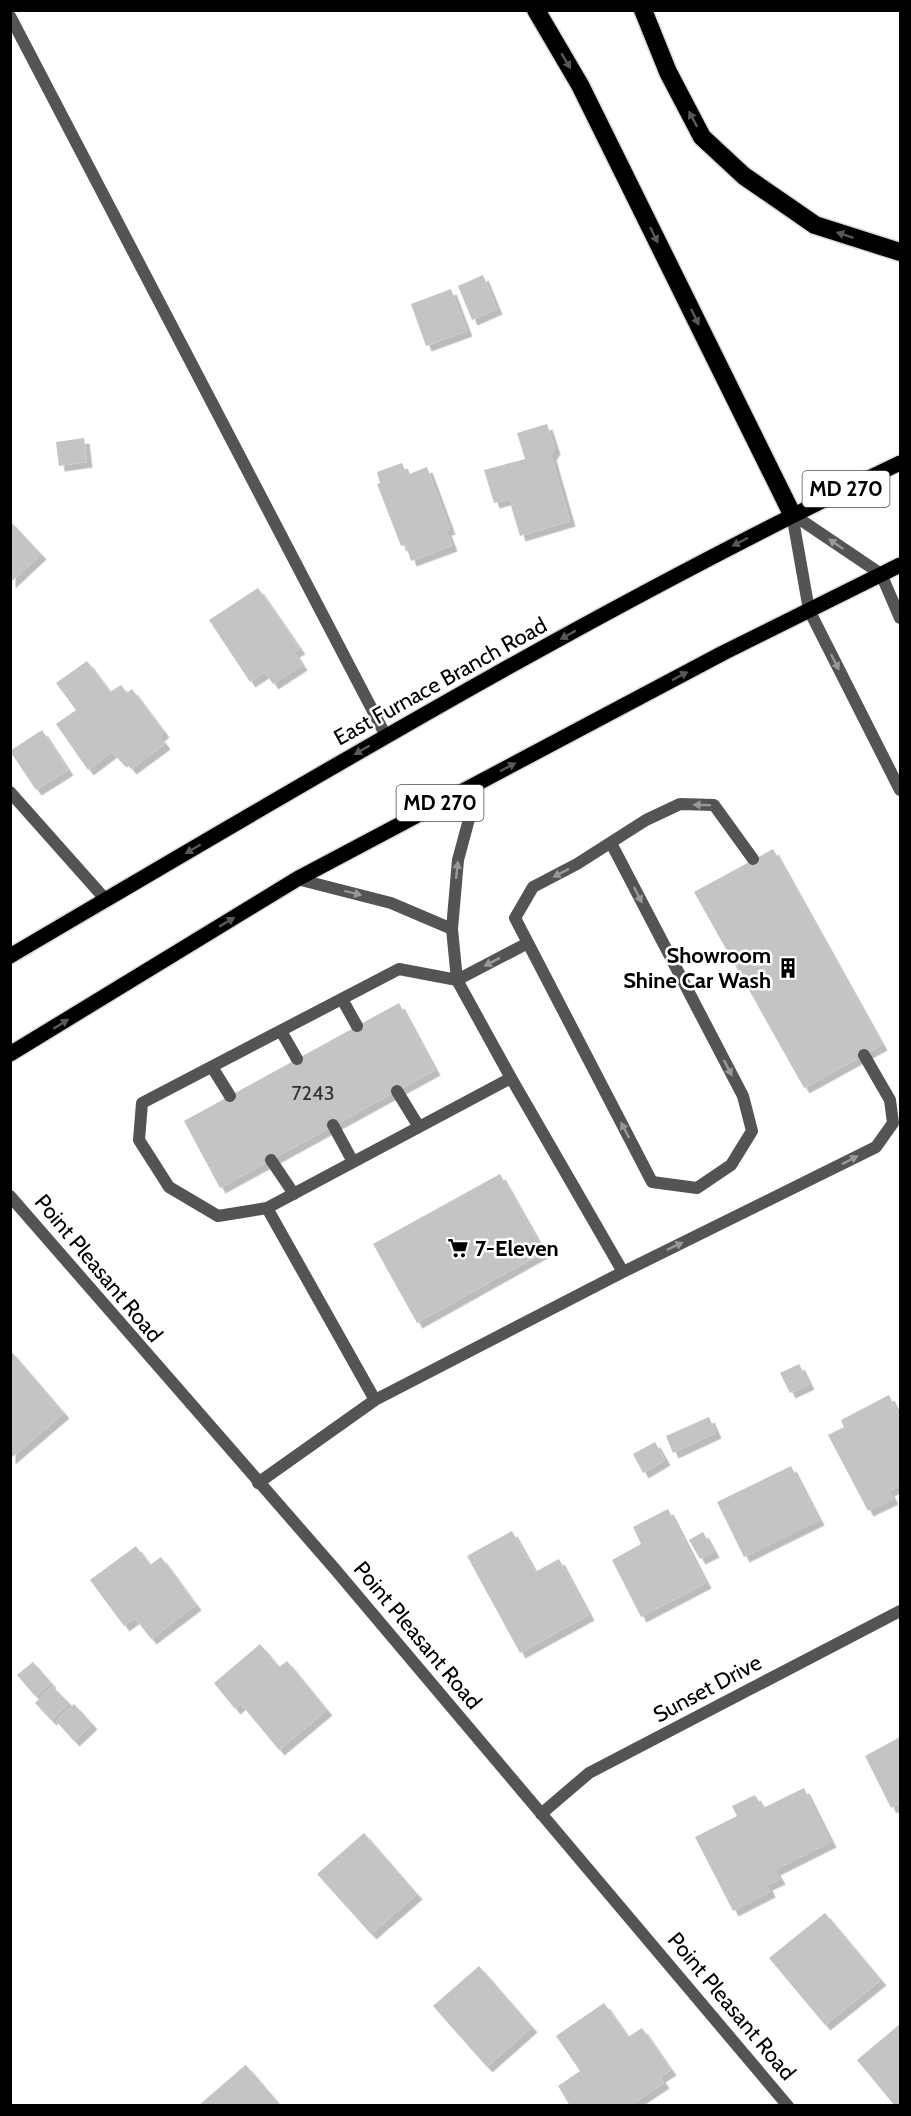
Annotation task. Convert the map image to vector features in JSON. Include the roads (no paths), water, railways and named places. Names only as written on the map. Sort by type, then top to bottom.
[{"type":"highway","points":[[536,10],[580,84],[792,514]]},
{"type":"highway","points":[[643,10],[668,72],[702,137],[744,176],[815,225],[900,252]]},
{"type":"main road","name":"East Furnace Branch Road","points":[[10,956],[386,736],[792,514],[900,463]]},
{"type":"main road","name":"MD 270","points":[[10,1054],[297,879],[809,610],[900,565]]},
{"type":"street","points":[[10,16],[386,736]]},
{"type":"street","points":[[792,514],[881,574],[900,618]]},
{"type":"street","points":[[792,514],[809,610],[900,790]]},
{"type":"street","points":[[479,782],[458,860],[452,928],[457,980],[623,1272]]},
{"type":"street","points":[[10,792],[106,900]]},
{"type":"street","points":[[611,843],[743,1096],[752,1131],[731,1165],[697,1188],[652,1182],[526,944],[515,918],[533,887],[611,843],[646,820],[680,804],[714,805],[753,859]]},
{"type":"street","points":[[297,879],[391,903],[452,928]]},
{"type":"street","points":[[512,1078],[267,1208],[218,1216],[169,1186],[139,1140],[142,1103],[399,969],[457,980],[526,944]]},
{"type":"street","points":[[342,999],[357,1026]]},
{"type":"street","points":[[281,1031],[297,1059]]},
{"type":"street","points":[[258,1483],[375,1400],[623,1272],[876,1147],[893,1123],[890,1100],[864,1054]]},
{"type":"street","points":[[212,1067],[230,1095]]},
{"type":"street","points":[[397,1091],[419,1127]]},
{"type":"street","points":[[333,1125],[353,1162]]},
{"type":"street","points":[[271,1160],[294,1194]]},
{"type":"street","name":"Point Pleasant Road","points":[[10,1196],[541,1814],[788,2106]]},
{"type":"street","points":[[267,1208],[375,1400]]},
{"type":"street","name":"Sunset Drive","points":[[541,1814],[590,1773],[900,1611]]},
{"type":"place","name":"Showroom Shine Car Wash","points":[[788,968]]},
{"type":"place","name":"7-Eleven","points":[[458,1248]]}]
